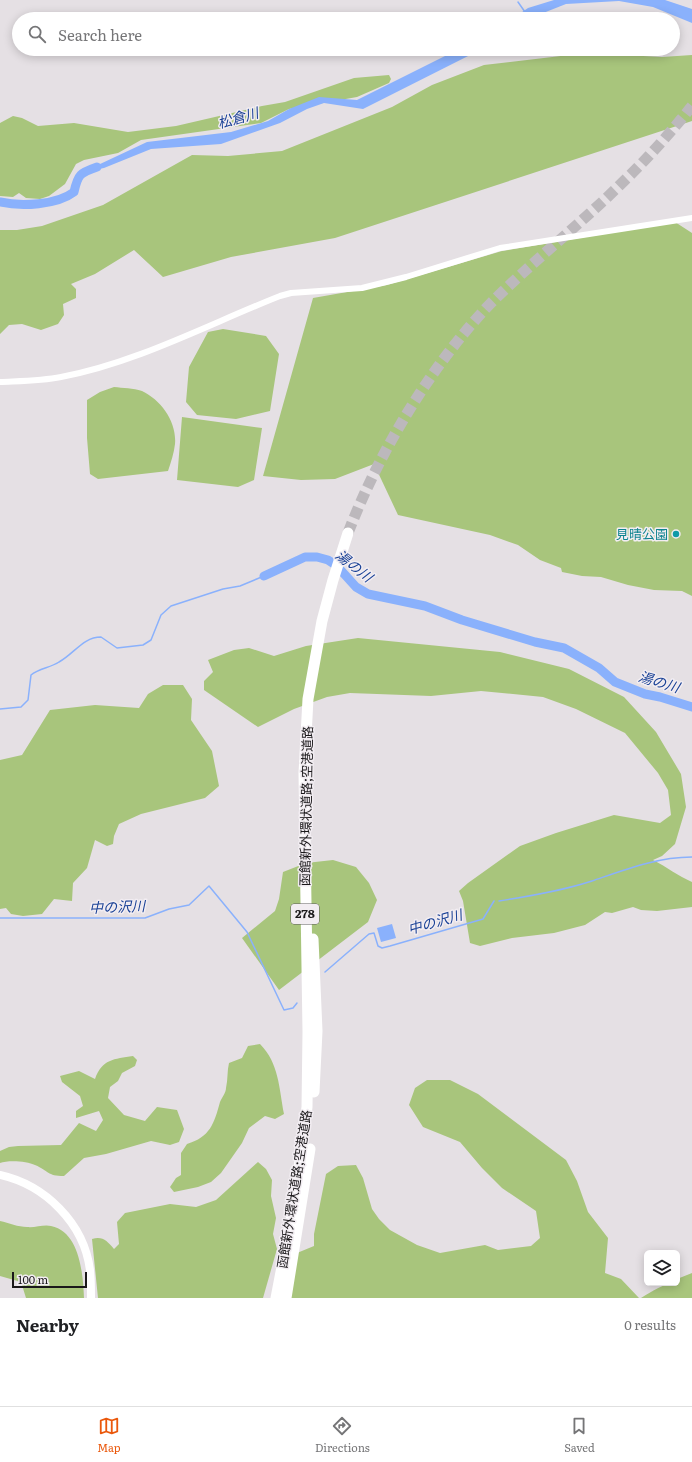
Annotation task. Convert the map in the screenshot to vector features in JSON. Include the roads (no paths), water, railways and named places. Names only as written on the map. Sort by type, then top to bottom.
[{"type":"highway","name":"函館新外環状道路;空港道路","points":[[276,1298],[308,1167],[313,1121],[317,1031],[309,810],[309,736],[317,664],[335,580],[351,534]]},
{"type":"highway","name":"函館新外環状道路;空港道路","points":[[286,1298],[289,1249]]},
{"type":"main road","points":[[0,1175],[24,1183],[47,1196],[68,1217],[82,1241],[90,1269],[91,1298]]},
{"type":"street","points":[[0,382],[44,380],[121,361],[280,296],[291,293],[362,288],[406,277],[500,248],[692,218]]},
{"type":"water","points":[[554,0],[665,0],[692,9],[692,23],[680,18],[680,12],[665,12],[653,7],[619,1],[566,4],[546,12],[522,12],[528,8]]},
{"type":"water","points":[[445,56],[468,56],[363,109],[324,103],[307,109],[280,123],[221,144],[151,149],[104,168],[83,172],[147,142],[231,132],[268,121],[289,109],[319,97],[357,100]]},
{"type":"water","points":[[392,924],[396,938],[381,942],[377,928]]},
{"type":"waterway","points":[[518,2],[525,12]]},
{"type":"waterway","name":"松倉川","points":[[0,202],[9,204],[38,204],[58,200],[74,192],[77,181],[83,173],[97,167]]},
{"type":"waterway","name":"湯の川","points":[[264,576],[305,557],[317,557],[328,560],[337,566],[356,587],[368,594],[425,606],[462,620],[535,642],[564,648],[599,668],[615,682],[645,694],[692,707]]},
{"type":"waterway","name":"湯の川","points":[[0,709],[21,707],[28,700],[31,675],[64,659],[89,640],[101,637],[117,648],[143,645],[151,640],[161,615],[171,606],[223,589],[240,586],[264,576]]},
{"type":"waterway","name":"中の沢川","points":[[499,901],[569,888],[628,869],[666,859],[692,857]]},
{"type":"waterway","name":"中の沢川","points":[[0,918],[145,918],[169,909],[189,905],[209,886],[247,932],[284,1010],[293,1008],[297,1003]]},
{"type":"waterway","name":"中の沢川","points":[[325,972],[369,934],[374,933],[378,946],[382,948],[390,946],[483,919],[494,901]]},
{"type":"tunnel","points":[[348,533],[375,472],[391,441],[428,382],[469,327],[507,287],[609,196],[660,144],[692,106]]},
{"type":"place","name":"見晴公園","points":[[676,534]]}]
